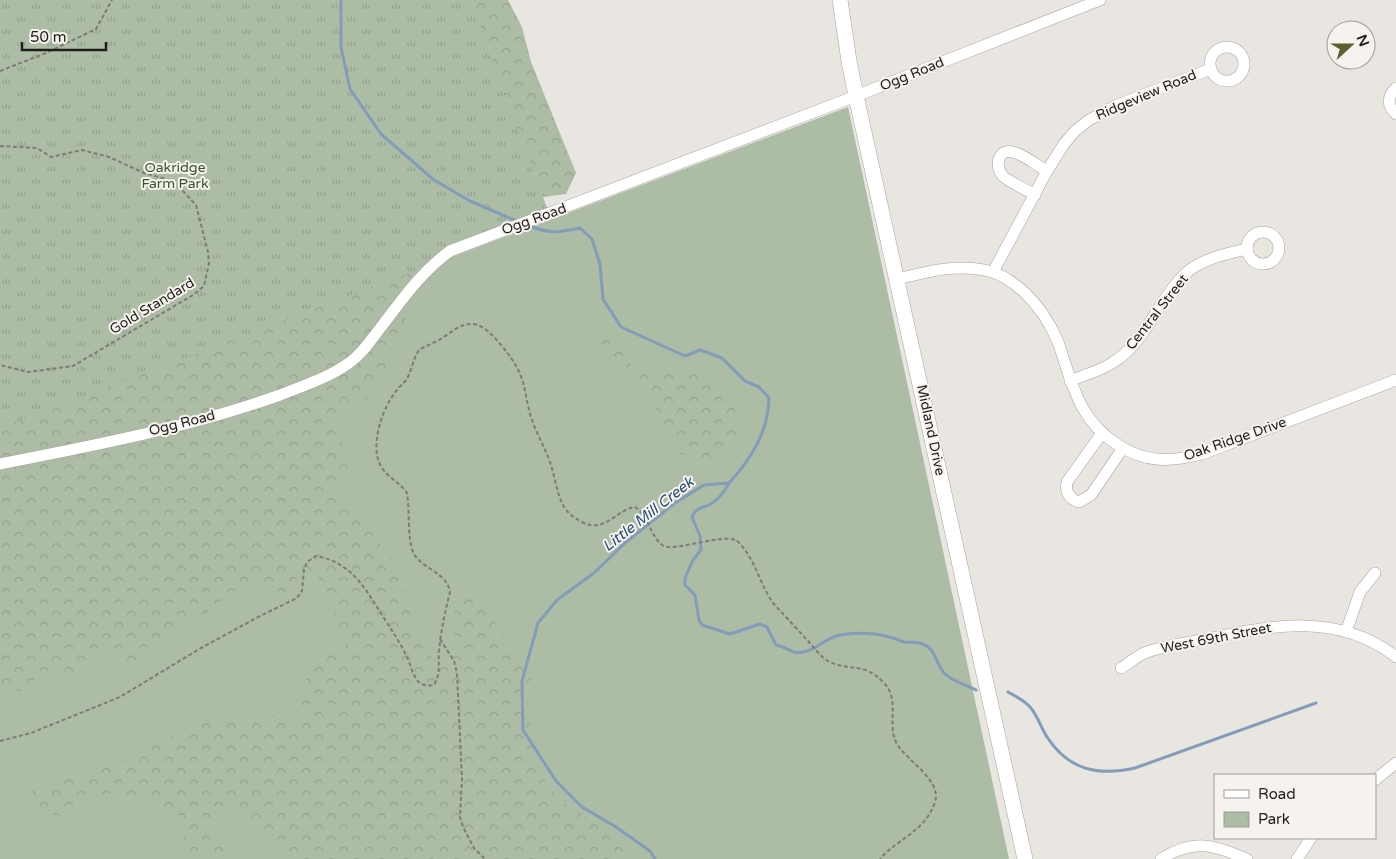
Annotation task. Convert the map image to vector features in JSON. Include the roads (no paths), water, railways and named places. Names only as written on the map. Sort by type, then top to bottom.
[{"type":"main road","name":"Midland Drive","points":[[840,0],[856,96],[1025,859]]},
{"type":"street","name":"Ogg Road","points":[[0,464],[165,428],[231,411],[263,401],[327,376],[349,363],[362,352],[419,279],[437,260],[450,251],[856,96],[1100,0]]},
{"type":"street","name":"Ridgeview Road","points":[[993,272],[1047,171],[1064,144],[1075,131],[1088,120],[1117,105],[1210,69]]},
{"type":"street","points":[[1396,88],[1391,93],[1389,104],[1396,114]]},
{"type":"street","points":[[1035,194],[1004,177],[999,171],[997,163],[1000,156],[1010,151],[1047,171]]},
{"type":"street","name":"Central Street","points":[[1070,381],[1112,364],[1127,352],[1184,274],[1198,265],[1247,249]]},
{"type":"street","name":"Oak Ridge Drive","points":[[898,279],[953,268],[993,272],[1020,288],[1036,303],[1049,324],[1057,341],[1070,381],[1088,417],[1102,432],[1123,448],[1145,458],[1182,459],[1202,454],[1396,380]]},
{"type":"street","points":[[1102,432],[1067,482],[1068,495],[1073,500],[1079,502],[1091,495],[1123,448]]},
{"type":"street","points":[[1346,632],[1360,592],[1375,573]]},
{"type":"street","name":"West 69th Street","points":[[1122,668],[1146,652],[1247,630],[1280,626],[1321,626],[1356,634],[1396,657]]},
{"type":"street","points":[[1376,779],[1396,762]]},
{"type":"street","points":[[1297,859],[1310,839]]},
{"type":"street","points":[[1161,859],[1182,848],[1197,845],[1213,846],[1247,859]]},
{"type":"waterway","name":"Little Mill Creek","points":[[341,0],[341,47],[350,89],[381,134],[434,180],[470,201],[519,222]]},
{"type":"waterway","name":"Little Mill Creek","points":[[527,225],[553,232],[580,228],[592,239],[600,264],[603,299],[621,327],[685,356],[700,350],[722,358],[745,381],[759,387],[769,398],[766,422],[757,444],[745,464],[729,483],[704,485],[675,503],[625,543],[594,573],[557,600],[538,623],[522,681],[523,730],[556,781],[582,807],[616,827],[650,851],[655,859]]},
{"type":"waterway","points":[[729,483],[717,500],[698,510],[692,517],[700,536],[701,550],[693,560],[685,578],[685,585],[695,595],[699,620],[702,625],[730,634],[760,624],[767,627],[776,645],[794,652],[812,649],[834,636],[853,634],[881,635],[904,642],[921,643],[931,650],[945,674],[976,690]]},
{"type":"waterway","points":[[1008,692],[1030,707],[1047,737],[1065,757],[1075,764],[1097,771],[1135,768],[1316,703]]},
{"type":"park label","name":"Oakridge Farm Park","points":[[175,176]]}]
